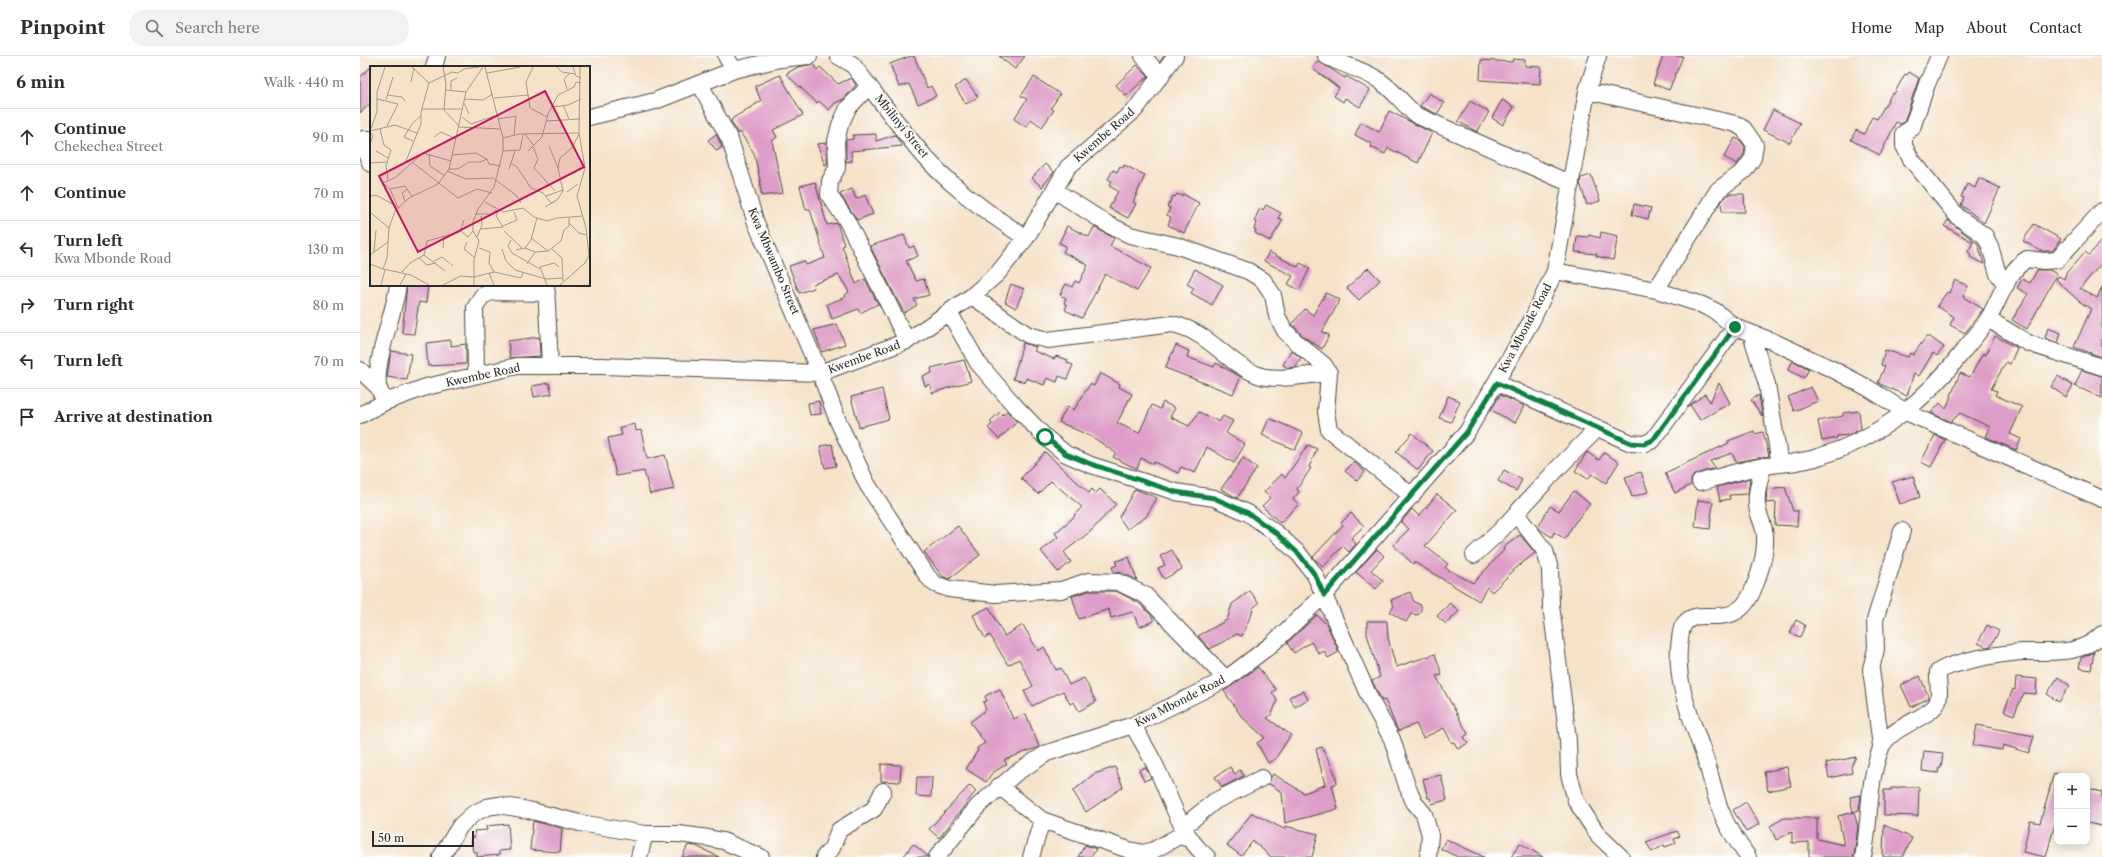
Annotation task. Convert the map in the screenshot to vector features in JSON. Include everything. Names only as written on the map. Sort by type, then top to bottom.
[{"type":"street","points":[[434,66],[437,56]]},
{"type":"street","points":[[726,56],[734,70]]},
{"type":"street","points":[[590,117],[655,101],[734,70],[780,59],[809,56]]},
{"type":"street","name":"Mbilinyi Street","points":[[838,56],[852,64],[914,145],[945,177],[992,216],[1026,238]]},
{"type":"street","points":[[1143,56],[1161,77]]},
{"type":"street","name":"Kwembe Road","points":[[360,416],[385,402],[426,387],[518,366],[820,373],[907,341],[972,296],[998,273],[1026,238],[1068,167],[1135,110],[1161,77],[1175,56]]},
{"type":"street","points":[[1326,56],[1377,79],[1390,89],[1401,102],[1416,115],[1571,184]]},
{"type":"street","name":"Kwa Mbonde Road","points":[[937,857],[978,806],[998,786],[1047,754],[1133,725],[1226,679],[1272,644],[1324,595],[1467,432],[1497,383],[1532,320],[1555,271],[1588,92],[1598,56]]},
{"type":"street","points":[[1939,56],[1927,84],[1912,128],[1904,133],[1904,146],[1911,159],[1958,217],[1985,236],[1990,246],[1998,274],[2006,285]]},
{"type":"street","name":"Kwa Mbwambo Street","points":[[700,84],[730,140],[756,223],[820,373],[838,421],[867,484],[928,577],[935,584],[949,589],[996,594],[1061,590],[1088,581],[1118,582],[1145,595],[1226,679]]},
{"type":"street","points":[[869,86],[848,108],[840,125],[836,141],[838,168],[830,181],[829,196],[847,221],[907,341]]},
{"type":"street","points":[[1588,92],[1736,124],[1744,129],[1755,145],[1753,158],[1744,171],[1718,190],[1656,290]]},
{"type":"street","points":[[366,141],[370,159]]},
{"type":"street","points":[[1054,190],[1109,225],[1130,235],[1178,246],[1248,271],[1263,280],[1273,295],[1278,316],[1285,331],[1324,365],[1329,372],[1326,412],[1329,430],[1412,496]]},
{"type":"street","points":[[1700,482],[1763,466],[1822,456],[1882,430],[1906,412],[1953,364],[1988,319],[2006,285],[2021,262],[2027,258],[2044,261],[2057,260],[2099,219]]},
{"type":"street","points":[[1555,271],[1656,290],[1700,304],[1715,312],[1735,327],[1772,341],[1834,370],[1868,388],[1906,412],[2102,499]]},
{"type":"street","points":[[385,402],[378,387],[377,371],[395,306],[398,286]]},
{"type":"street","points":[[476,375],[475,308],[482,296],[492,292],[547,289],[550,366]]},
{"type":"street","points":[[972,296],[1028,335],[1048,340],[1172,324],[1187,327],[1199,334],[1248,370],[1260,376],[1272,378],[1329,372]]},
{"type":"street","points":[[949,312],[978,363],[1015,406],[1045,437],[1066,454],[1091,464],[1176,492],[1214,498],[1248,513],[1276,533],[1307,564],[1315,575],[1371,700],[1392,739],[1407,786],[1414,802],[1424,814],[1430,835],[1428,857]]},
{"type":"street","points":[[1988,319],[2028,343],[2102,367]]},
{"type":"street","points":[[1497,383],[1631,443],[1644,444],[1653,440],[1735,327]]},
{"type":"street","points":[[1751,334],[1767,384],[1780,464]]},
{"type":"street","points":[[360,370],[378,387]]},
{"type":"street","points":[[1474,555],[1516,514],[1559,467],[1598,428]]},
{"type":"street","points":[[1748,857],[1737,842],[1723,816],[1685,700],[1679,675],[1678,647],[1681,630],[1686,622],[1693,617],[1730,615],[1739,611],[1746,604],[1752,592],[1765,543],[1756,497],[1763,466]]},
{"type":"street","points":[[1516,514],[1545,551],[1550,569],[1552,605],[1568,740],[1569,774],[1576,801],[1598,835],[1621,857]]},
{"type":"street","points":[[1863,857],[1875,767],[1881,746],[1871,669],[1876,649],[1875,620],[1902,531]]},
{"type":"street","points":[[1881,746],[1906,723],[1936,705],[1939,697],[1938,672],[1942,668],[1973,659],[2004,654],[2069,651],[2083,648],[2102,634]]},
{"type":"street","points":[[1133,725],[1156,767],[1186,833],[1204,856]]},
{"type":"street","points":[[998,786],[1042,820],[1114,846],[1144,853],[1186,833],[1215,801],[1262,778]]},
{"type":"street","points":[[824,857],[832,848],[839,830],[874,809],[883,791]]},
{"type":"street","points":[[441,857],[460,826],[473,814],[487,807],[499,805],[528,810],[580,823],[645,834],[679,834],[724,841],[753,855]]},
{"type":"street","points":[[1031,857],[1042,820]]},
{"type":"street","points":[[639,857],[645,834]]},
{"type":"building","points":[[914,56],[927,88],[931,86],[936,96],[918,104],[909,84],[899,87],[890,64]]},
{"type":"building","points":[[999,56],[1025,56],[1015,69]]},
{"type":"building","points":[[1663,56],[1683,56],[1669,90],[1653,84]]},
{"type":"building","points":[[1513,59],[1525,60],[1525,66],[1541,67],[1540,84],[1480,80],[1481,60],[1512,62]]},
{"type":"building","points":[[1318,61],[1345,78],[1346,76],[1370,90],[1360,107],[1345,98],[1343,102],[1334,96],[1339,88],[1313,69]]},
{"type":"building","points":[[814,64],[817,70],[820,67],[838,84],[851,78],[856,85],[844,99],[835,103],[829,110],[819,101],[817,103],[786,74],[798,67]]},
{"type":"building","points":[[1137,65],[1148,76],[1126,96],[1116,85]]},
{"type":"building","points":[[370,68],[370,104],[360,113],[360,77]]},
{"type":"building","points":[[1909,72],[1919,78],[1904,122],[1901,124],[1896,122],[1880,155],[1851,140],[1856,130],[1864,134],[1872,117],[1877,119],[1892,93],[1894,94],[1905,74],[1907,75]]},
{"type":"building","points":[[780,75],[803,115],[773,130],[777,137],[772,141],[783,193],[762,196],[754,153],[740,132],[738,134],[731,121],[733,118],[761,101],[755,86]]},
{"type":"building","points":[[1034,77],[1060,94],[1051,108],[1054,110],[1042,127],[1031,119],[1026,127],[1014,119],[1027,99],[1021,96]]},
{"type":"building","points":[[966,80],[978,97],[966,104],[955,87]]},
{"type":"building","points":[[1429,93],[1444,103],[1437,114],[1420,106]]},
{"type":"building","points":[[1502,100],[1514,107],[1503,125],[1492,118]]},
{"type":"building","points":[[1470,101],[1489,112],[1477,132],[1458,121]]},
{"type":"building","points":[[1773,110],[1800,123],[1790,143],[1763,130]]},
{"type":"building","points":[[1389,111],[1432,133],[1418,163],[1388,148],[1385,154],[1371,147],[1372,144],[1355,135],[1361,122],[1379,132]]},
{"type":"building","points":[[716,134],[722,147],[717,151],[708,140]]},
{"type":"building","points":[[876,134],[876,141],[895,135],[902,146],[851,151],[852,161],[846,162],[846,140],[853,139],[853,135]]},
{"type":"building","points":[[1735,138],[1741,141],[1745,147],[1744,154],[1737,164],[1724,157]]},
{"type":"building","points":[[827,143],[827,164],[825,165],[817,144]]},
{"type":"building","points":[[1045,164],[1054,172],[1042,187],[1032,178]]},
{"type":"building","points":[[1124,165],[1145,175],[1133,202],[1136,204],[1128,218],[1109,208],[1118,191],[1109,186],[1112,181],[1108,179],[1113,170],[1117,172],[1120,166],[1123,168]]},
{"type":"building","points":[[1591,175],[1600,201],[1587,205],[1580,183],[1581,178]]},
{"type":"building","points":[[1979,178],[2000,188],[1984,223],[1961,205],[1964,198],[1961,197],[1967,184],[1975,188]]},
{"type":"building","points":[[815,182],[827,225],[837,223],[844,245],[842,246],[856,284],[865,279],[878,304],[860,313],[858,309],[832,319],[827,304],[846,297],[845,295],[849,292],[839,275],[813,284],[814,288],[799,293],[789,266],[804,261],[806,265],[825,258],[810,209],[806,210],[800,186]]},
{"type":"building","points":[[852,189],[856,199],[865,195],[873,214],[857,220],[840,194]]},
{"type":"building","points":[[1177,194],[1182,196],[1183,194],[1199,203],[1184,233],[1168,225],[1171,217],[1167,215],[1170,208],[1167,207],[1173,196],[1175,197]]},
{"type":"building","points":[[1729,194],[1744,194],[1745,212],[1722,212],[1721,202]]},
{"type":"building","points":[[1634,204],[1651,208],[1648,219],[1632,215]]},
{"type":"building","points":[[1266,205],[1281,213],[1278,218],[1283,220],[1270,241],[1255,233],[1256,230],[1254,229],[1257,222],[1254,221],[1260,208],[1263,210]]},
{"type":"building","points":[[1948,220],[1978,244],[1984,264],[1970,257],[1971,254],[1968,252],[1973,242],[1944,226]]},
{"type":"building","points":[[2034,224],[2061,239],[2053,251],[2041,251],[2023,241]]},
{"type":"building","points":[[1067,226],[1089,237],[1094,227],[1114,238],[1110,246],[1151,268],[1137,291],[1105,274],[1082,318],[1065,310],[1067,305],[1064,303],[1066,298],[1060,295],[1066,284],[1072,287],[1075,281],[1079,283],[1088,265],[1063,252],[1066,246],[1059,243]]},
{"type":"building","points":[[1601,232],[1618,236],[1613,260],[1596,256],[1597,254],[1575,252],[1577,236],[1588,237],[1589,235],[1600,238]]},
{"type":"building","points":[[904,235],[909,248],[914,246],[918,256],[906,261],[916,281],[924,279],[929,295],[914,299],[917,305],[904,313],[870,246]]},
{"type":"building","points":[[2102,240],[2102,263],[2080,288],[2097,298],[2102,287],[2102,357],[2074,347],[2091,309],[2080,302],[2056,280],[2059,276],[2064,279],[2066,273],[2085,252],[2089,255]]},
{"type":"building","points":[[1269,252],[1298,267],[1300,263],[1310,268],[1299,290],[1288,284],[1293,276],[1264,261]]},
{"type":"building","points":[[1368,268],[1380,280],[1359,300],[1347,288]]},
{"type":"building","points":[[1195,269],[1223,285],[1212,305],[1191,293],[1194,288],[1187,284]]},
{"type":"building","points":[[2037,270],[2049,270],[2057,274],[2027,329],[2012,320],[2028,294],[2017,288],[2022,279],[2030,283]]},
{"type":"building","points":[[1955,280],[1968,286],[1963,297],[1983,309],[1965,333],[1950,325],[1954,317],[1937,306],[1947,292],[1949,293]]},
{"type":"building","points":[[1011,284],[1024,289],[1016,308],[1005,302]]},
{"type":"building","points":[[407,286],[428,286],[426,303],[419,302],[414,334],[402,333]]},
{"type":"building","points":[[1326,293],[1340,300],[1322,332],[1329,335],[1322,349],[1303,336],[1292,324],[1305,309],[1313,315]]},
{"type":"building","points":[[837,324],[845,344],[822,352],[814,330]]},
{"type":"building","points":[[2048,328],[2061,333],[2058,343],[2045,338]]},
{"type":"building","points":[[1995,336],[2017,348],[2010,364],[2006,362],[1991,389],[1997,391],[1995,395],[2022,407],[2010,434],[2021,439],[2016,450],[1986,437],[1990,427],[1960,413],[1951,422],[1931,413],[1940,403],[1946,409],[1960,373],[1970,377],[1983,353],[1986,355]]},
{"type":"building","points":[[539,337],[540,356],[510,358],[508,341]]},
{"type":"building","points":[[1926,337],[1930,337],[1944,347],[1937,356],[1933,353],[1919,376],[1914,373],[1907,396],[1878,383],[1885,366],[1881,365],[1885,350],[1908,357],[1910,353],[1913,355]]},
{"type":"building","points":[[451,340],[451,346],[466,344],[466,364],[428,366],[426,343]]},
{"type":"building","points":[[1023,343],[1036,347],[1034,351],[1054,359],[1056,356],[1068,360],[1067,363],[1073,365],[1067,379],[1059,376],[1057,382],[1047,378],[1044,385],[1026,378],[1025,382],[1013,379]]},
{"type":"building","points":[[1176,345],[1189,351],[1187,357],[1214,367],[1216,363],[1241,377],[1233,394],[1165,368]]},
{"type":"building","points":[[1291,350],[1301,358],[1296,367],[1288,368],[1283,365]]},
{"type":"building","points":[[391,351],[411,354],[407,380],[387,377]]},
{"type":"building","points":[[964,360],[971,381],[932,393],[930,384],[925,386],[922,376],[932,373],[931,368]]},
{"type":"building","points":[[1793,361],[1809,369],[1804,378],[1788,370]]},
{"type":"building","points":[[2082,370],[2102,376],[2102,398],[2075,386]]},
{"type":"building","points":[[1100,373],[1120,384],[1119,387],[1132,394],[1117,423],[1139,433],[1152,405],[1160,409],[1163,402],[1175,408],[1170,417],[1189,426],[1199,412],[1219,422],[1223,416],[1233,421],[1226,433],[1245,444],[1234,463],[1207,447],[1195,473],[1181,467],[1178,473],[1141,458],[1137,469],[1113,457],[1116,453],[1094,438],[1059,422],[1067,407],[1074,410],[1090,384],[1094,386]]},
{"type":"building","points":[[2058,376],[2073,386],[2066,397],[2051,387]]},
{"type":"building","points":[[549,383],[552,394],[534,397],[532,386]]},
{"type":"building","points":[[1719,383],[1730,403],[1700,420],[1690,405],[1705,394],[1710,402]]},
{"type":"building","points":[[1811,387],[1818,401],[1794,411],[1788,397]]},
{"type":"building","points":[[882,389],[889,419],[859,427],[851,397]]},
{"type":"building","points":[[1500,395],[1524,406],[1515,423],[1491,410]]},
{"type":"building","points":[[1759,395],[1762,415],[1762,416],[1751,400]]},
{"type":"building","points":[[1448,396],[1460,401],[1451,422],[1439,418]]},
{"type":"building","points":[[819,401],[821,414],[810,415],[808,403]]},
{"type":"building","points":[[1007,411],[1017,422],[999,439],[988,428],[992,424],[990,421],[1000,412],[1003,415]]},
{"type":"building","points":[[1859,411],[1861,429],[1848,435],[1837,436],[1837,438],[1822,441],[1818,421],[1843,416],[1843,413]]},
{"type":"building","points":[[1269,418],[1303,433],[1295,450],[1262,435]]},
{"type":"building","points":[[635,424],[636,431],[641,430],[647,459],[665,455],[674,489],[650,494],[644,471],[616,476],[608,438],[622,435],[620,427]]},
{"type":"building","points":[[1754,431],[1755,434],[1763,432],[1769,456],[1736,462],[1732,453],[1710,461],[1715,468],[1694,475],[1691,480],[1691,485],[1675,493],[1665,473],[1729,443],[1728,441]]},
{"type":"building","points":[[1412,433],[1433,451],[1418,470],[1396,452]]},
{"type":"building","points":[[1935,435],[1945,440],[1931,467],[1921,462]]},
{"type":"building","points":[[832,444],[836,466],[825,468],[820,446]]},
{"type":"building","points":[[1308,445],[1317,449],[1309,467],[1311,468],[1297,489],[1299,492],[1293,499],[1299,504],[1280,523],[1262,506],[1270,498],[1264,492],[1282,474],[1285,478]]},
{"type":"building","points":[[1045,452],[1089,493],[1092,489],[1096,493],[1100,489],[1116,504],[1091,531],[1064,552],[1071,562],[1058,572],[1041,551],[1058,537],[1055,533],[1075,516],[1074,515],[1082,507],[1051,481],[1038,494],[1021,478]]},
{"type":"building","points":[[1587,452],[1599,460],[1604,453],[1619,462],[1606,483],[1592,474],[1588,479],[1575,471]]},
{"type":"building","points":[[1243,458],[1257,468],[1237,498],[1221,489]]},
{"type":"building","points":[[1354,462],[1365,472],[1357,481],[1345,471]]},
{"type":"building","points":[[1504,470],[1522,480],[1516,491],[1498,481]]},
{"type":"building","points":[[1641,472],[1648,492],[1632,497],[1625,477]]},
{"type":"building","points":[[1913,476],[1920,497],[1900,504],[1892,482]]},
{"type":"building","points":[[1750,478],[1748,494],[1729,495],[1730,499],[1720,501],[1717,487]]},
{"type":"building","points":[[1785,487],[1793,511],[1798,511],[1797,526],[1775,525],[1776,502],[1766,503],[1767,489]]},
{"type":"building","points":[[1135,489],[1157,498],[1146,517],[1127,529],[1119,517]]},
{"type":"building","points":[[1574,491],[1590,504],[1573,525],[1565,539],[1554,532],[1552,537],[1541,530],[1538,527],[1550,506],[1559,511]]},
{"type":"building","points":[[1437,494],[1457,510],[1425,546],[1448,564],[1445,568],[1473,583],[1504,550],[1503,548],[1520,535],[1535,553],[1515,569],[1492,592],[1487,587],[1479,601],[1414,562],[1413,564],[1393,545],[1409,529],[1401,522],[1412,509],[1419,516]]},
{"type":"building","points":[[1698,500],[1713,502],[1710,529],[1695,527]]},
{"type":"building","points":[[1351,513],[1364,526],[1351,538],[1356,544],[1349,552],[1343,546],[1323,567],[1313,557],[1343,525],[1341,523]]},
{"type":"building","points":[[958,526],[980,555],[949,579],[942,576],[924,552]]},
{"type":"building","points":[[1377,549],[1384,556],[1371,570],[1383,581],[1376,589],[1356,572]]},
{"type":"building","points":[[1172,550],[1182,569],[1164,579],[1158,568],[1165,565],[1160,556]]},
{"type":"building","points":[[1129,557],[1137,580],[1122,573],[1114,572],[1112,567],[1117,565],[1116,561]]},
{"type":"building","points":[[1089,591],[1116,591],[1139,603],[1151,615],[1154,621],[1139,627],[1133,612],[1111,618],[1109,609],[1079,619],[1072,596]]},
{"type":"building","points":[[1250,591],[1259,603],[1254,607],[1242,636],[1237,634],[1210,649],[1198,636],[1227,620],[1232,604]]},
{"type":"building","points":[[1410,592],[1414,602],[1421,605],[1421,610],[1418,615],[1411,614],[1406,622],[1390,612],[1394,606],[1391,600]]},
{"type":"building","points":[[1450,603],[1459,611],[1446,624],[1437,616]]},
{"type":"building","points":[[989,607],[1004,636],[1023,625],[1038,651],[1044,647],[1056,670],[1061,668],[1069,685],[1084,678],[1096,702],[1079,711],[1074,702],[1070,704],[1063,691],[1032,706],[1024,691],[1033,686],[1019,659],[1008,665],[990,635],[985,638],[973,615]]},
{"type":"building","points":[[1317,615],[1327,625],[1339,652],[1328,658],[1324,651],[1319,654],[1311,642],[1294,653],[1287,643]]},
{"type":"building","points":[[1796,620],[1805,625],[1800,637],[1790,633]]},
{"type":"building","points":[[1367,621],[1387,621],[1388,638],[1396,667],[1435,654],[1442,675],[1436,676],[1468,734],[1464,737],[1468,743],[1458,749],[1454,742],[1452,743],[1444,728],[1423,738],[1416,724],[1398,731],[1385,700],[1382,701],[1372,681],[1380,677],[1367,634]]},
{"type":"building","points":[[1987,625],[1999,631],[1991,646],[1986,647],[1978,643]]},
{"type":"building","points":[[2094,652],[2091,670],[2079,668],[2081,658]]},
{"type":"building","points":[[1258,667],[1276,690],[1272,692],[1277,701],[1272,714],[1267,718],[1291,735],[1275,759],[1268,763],[1257,743],[1265,738],[1242,717],[1224,691]]},
{"type":"building","points":[[1920,676],[1929,698],[1911,707],[1901,685]]},
{"type":"building","points":[[2016,677],[2037,679],[2036,694],[2024,693],[2014,715],[2004,711],[2013,689],[2015,690]]},
{"type":"building","points":[[2058,677],[2070,686],[2059,702],[2047,694]]},
{"type":"building","points":[[1000,689],[1013,719],[1026,714],[1039,747],[1004,760],[1007,764],[992,773],[986,782],[966,769],[978,750],[977,748],[985,743],[970,722],[986,710],[983,702],[987,701],[985,696]]},
{"type":"building","points":[[1303,691],[1308,699],[1295,707],[1289,697]]},
{"type":"building","points":[[1977,725],[2034,736],[2029,753],[2003,745],[2002,750],[1973,745]]},
{"type":"building","points":[[1322,747],[1334,771],[1337,783],[1332,785],[1338,809],[1285,823],[1282,792],[1269,784],[1271,777],[1273,774],[1304,793],[1325,785],[1316,749]]},
{"type":"building","points":[[1924,751],[1943,753],[1941,768],[1939,768],[1938,773],[1922,771]]},
{"type":"building","points":[[1856,757],[1851,767],[1852,773],[1829,778],[1826,763]]},
{"type":"building","points":[[881,764],[901,765],[900,782],[881,781]]},
{"type":"building","points":[[1115,767],[1123,787],[1086,812],[1073,791],[1094,774]]},
{"type":"building","points":[[1145,767],[1151,778],[1144,781],[1139,770]]},
{"type":"building","points":[[1230,767],[1235,774],[1240,770],[1244,776],[1222,787],[1215,777]]},
{"type":"building","points":[[1787,767],[1791,786],[1768,791],[1764,772]]},
{"type":"building","points":[[2054,773],[2054,827],[2046,857],[2023,852],[2030,821],[2040,823]]},
{"type":"building","points":[[1441,775],[1447,800],[1432,804],[1430,798],[1428,798],[1423,779]]},
{"type":"building","points":[[917,777],[932,777],[931,797],[916,796]]},
{"type":"building","points":[[970,785],[976,791],[939,838],[929,829]]},
{"type":"building","points":[[1919,787],[1918,816],[1884,815],[1884,790],[1891,790],[1891,788]]},
{"type":"building","points":[[2090,789],[2102,792],[2102,826],[2090,824]]},
{"type":"building","points":[[1861,795],[1859,810],[1853,812],[1850,797]]},
{"type":"building","points":[[1746,802],[1759,824],[1746,832],[1733,810]]},
{"type":"building","points":[[1854,812],[1858,827],[1854,857],[1809,857],[1809,842],[1792,843],[1792,832],[1776,840],[1770,826],[1784,818],[1819,818],[1817,819],[1817,839],[1844,845],[1838,816]]},
{"type":"building","points":[[1252,813],[1286,830],[1285,826],[1318,834],[1312,857],[1271,857],[1253,841],[1241,856],[1227,845]]},
{"type":"building","points":[[533,821],[562,828],[560,852],[530,850]]},
{"type":"building","points":[[508,824],[510,850],[499,851],[499,855],[477,857],[477,852],[473,852],[471,838],[475,837],[474,831],[487,830],[486,826]]},
{"type":"building","points":[[1884,825],[1912,838],[1903,857],[1883,857]]},
{"type":"building","points":[[1677,831],[1680,836],[1674,839],[1676,843],[1665,847],[1664,845],[1652,852],[1646,842]]},
{"type":"building","points":[[1446,839],[1484,857],[1458,857],[1441,849]]},
{"type":"building","points":[[1520,843],[1543,857],[1511,857]]},
{"type":"building","points":[[913,844],[928,856],[928,857],[903,857]]},
{"type":"building","points":[[688,845],[696,846],[719,857],[682,857]]},
{"type":"building","points":[[1085,845],[1096,849],[1091,857],[1078,857]]},
{"type":"route","points":[[1045,437],[1066,454],[1091,464],[1176,492],[1214,498],[1248,513],[1276,533],[1299,554],[1315,575],[1324,595],[1467,432],[1497,383],[1631,443],[1644,444],[1653,440],[1735,327]]}]
